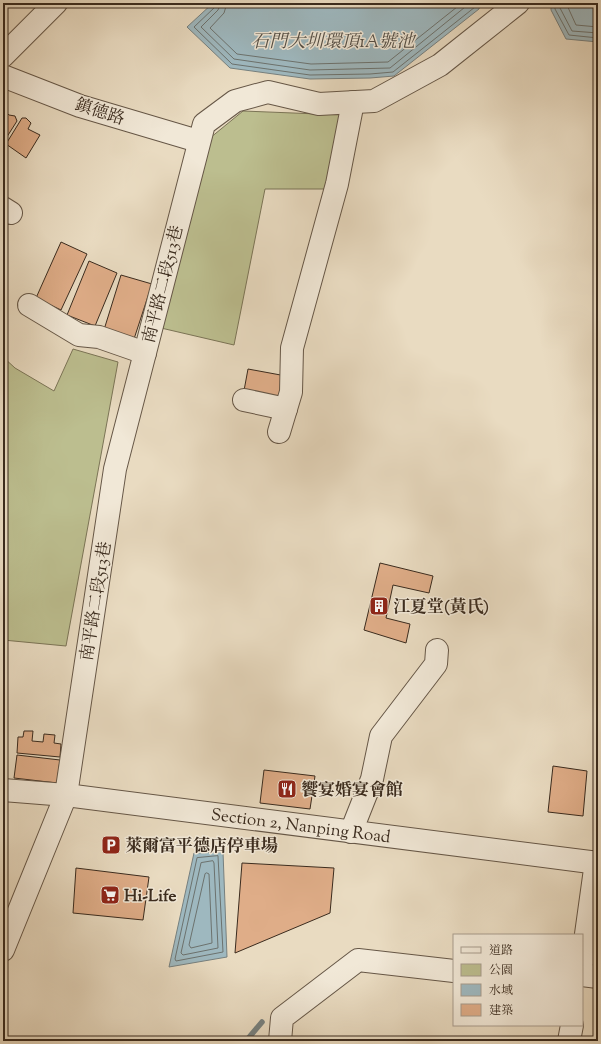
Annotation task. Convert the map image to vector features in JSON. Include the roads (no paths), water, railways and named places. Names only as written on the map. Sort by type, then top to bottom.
[{"type":"street","points":[[3,56],[56,3]]},
{"type":"street","name":"南平路二段513巷","points":[[3,950],[66,795],[115,469],[198,141],[204,124],[235,101],[268,92],[319,104],[374,101],[440,65],[518,3]]},
{"type":"street","name":"鎮德路","points":[[3,76],[80,106],[198,141]]},
{"type":"street","points":[[279,432],[291,392],[292,348],[337,184],[353,102]]},
{"type":"street","points":[[29,306],[79,336],[99,338],[144,353]]},
{"type":"street","points":[[244,400],[286,409]]},
{"type":"street","points":[[351,832],[372,780],[381,736],[436,664],[437,650]]},
{"type":"street","name":"Section 2, Nanping Road","points":[[3,790],[66,795],[597,863]]},
{"type":"street","points":[[583,956],[597,863]]},
{"type":"street","points":[[280,1041],[282,1018],[358,960],[453,971]]},
{"type":"street","points":[[583,975],[598,977]]},
{"type":"street","points":[[569,1041],[572,1026]]},
{"type":"water","name":"石門大圳環頂1A號池","points":[[213,3],[480,3],[479,9],[394,76],[310,79],[230,68],[187,27]]},
{"type":"water","points":[[551,3],[598,3],[598,42],[566,39],[551,10]]},
{"type":"water","points":[[223,852],[227,957],[169,967],[194,853]]},
{"type":"waterway","points":[[246,1041],[262,1022]]},
{"type":"place","name":"江夏堂(黃氏)","points":[[379,606]]},
{"type":"place","name":"饗宴婚宴會館","points":[[287,789]]},
{"type":"place","name":"萊爾富平德店停車場","points":[[111,845]]},
{"type":"place","name":"Hi-Life","points":[[110,895]]}]
